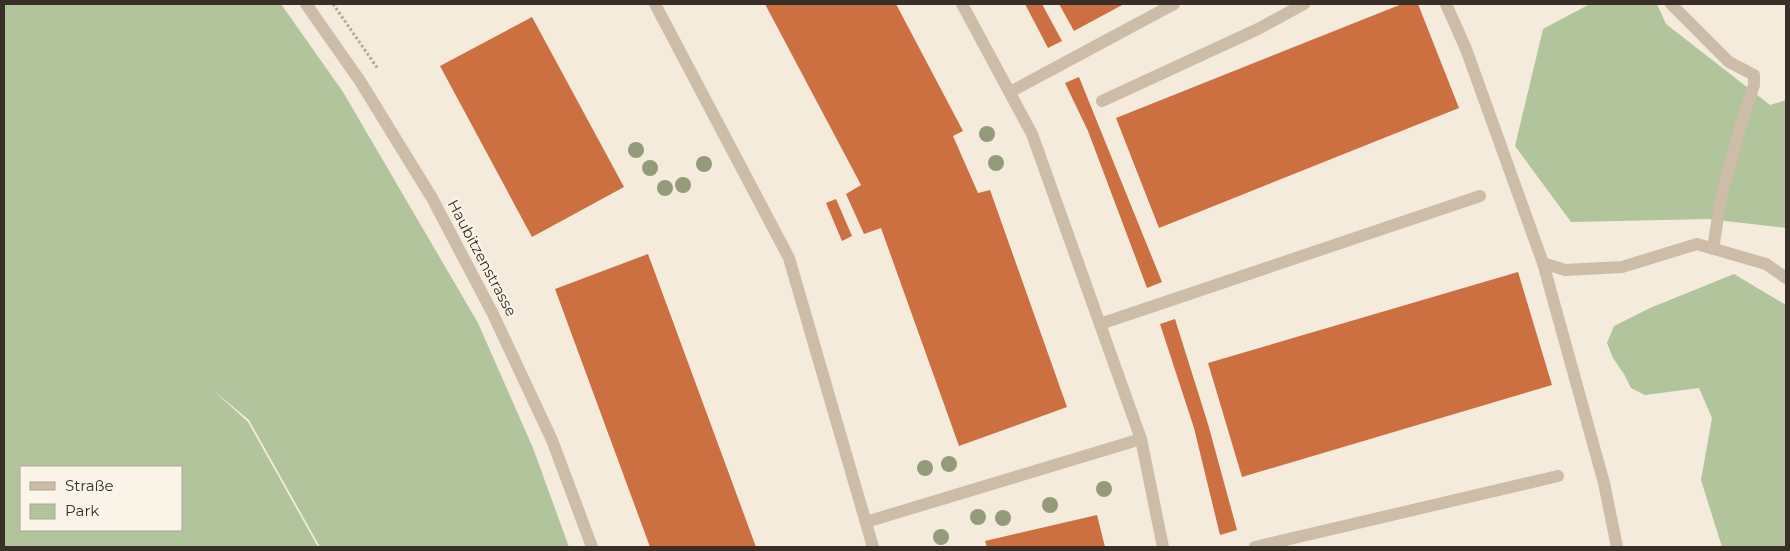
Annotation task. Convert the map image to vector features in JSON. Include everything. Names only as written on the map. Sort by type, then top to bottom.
[{"type":"street","name":"Haubitzenstrasse","points":[[306,4],[360,81],[432,198],[494,314],[552,440],[592,547]]},
{"type":"street","points":[[655,4],[789,258],[872,547]]},
{"type":"street","points":[[962,4],[1032,134],[1142,439],[1162,547]]},
{"type":"street","points":[[1010,92],[1174,4]]},
{"type":"street","points":[[1102,101],[1258,29],[1304,4]]},
{"type":"street","points":[[1446,4],[1466,49],[1542,263],[1604,483],[1616,547]]},
{"type":"street","points":[[1671,4],[1729,62],[1754,75],[1754,85],[1721,198],[1713,249]]},
{"type":"street","points":[[1100,324],[1480,196]]},
{"type":"street","points":[[1542,263],[1565,270],[1622,267],[1697,244],[1766,264],[1786,278]]},
{"type":"street","points":[[866,522],[1142,439]]},
{"type":"street","points":[[1254,547],[1558,476]]},
{"type":"path","points":[[333,4],[378,69]]},
{"type":"green space","points":[[4,4],[281,4],[343,92],[478,323],[533,448],[569,547],[320,547],[249,420],[213,390],[248,422],[318,547],[4,547]]},
{"type":"green space","points":[[1590,4],[1657,4],[1666,24],[1770,105],[1786,100],[1786,228],[1708,219],[1571,222],[1515,146],[1543,29]]},
{"type":"green space","points":[[1734,274],[1786,305],[1786,547],[1722,547],[1701,480],[1712,418],[1699,388],[1645,395],[1631,388],[1613,358],[1607,343],[1614,326],[1650,308]]},
{"type":"building","points":[[765,4],[896,4],[963,131],[953,136],[978,193],[990,190],[1067,407],[959,446],[881,228],[864,234],[846,194],[861,185]]},
{"type":"building","points":[[1025,4],[1042,4],[1062,41],[1048,48]]},
{"type":"building","points":[[1059,4],[1124,4],[1074,31]]},
{"type":"building","points":[[1402,4],[1418,4],[1459,108],[1159,228],[1116,118]]},
{"type":"building","points":[[532,17],[624,187],[532,237],[440,66]]},
{"type":"building","points":[[1079,77],[1162,282],[1147,288],[1088,131],[1065,83]]},
{"type":"building","points":[[836,199],[852,236],[842,241],[826,203]]},
{"type":"building","points":[[648,254],[756,547],[650,547],[555,289]]},
{"type":"building","points":[[1518,272],[1552,385],[1242,477],[1208,363]]},
{"type":"building","points":[[1175,319],[1208,424],[1237,530],[1220,535],[1194,428],[1160,324]]},
{"type":"building","points":[[1097,515],[1105,547],[987,547],[985,541]]}]
